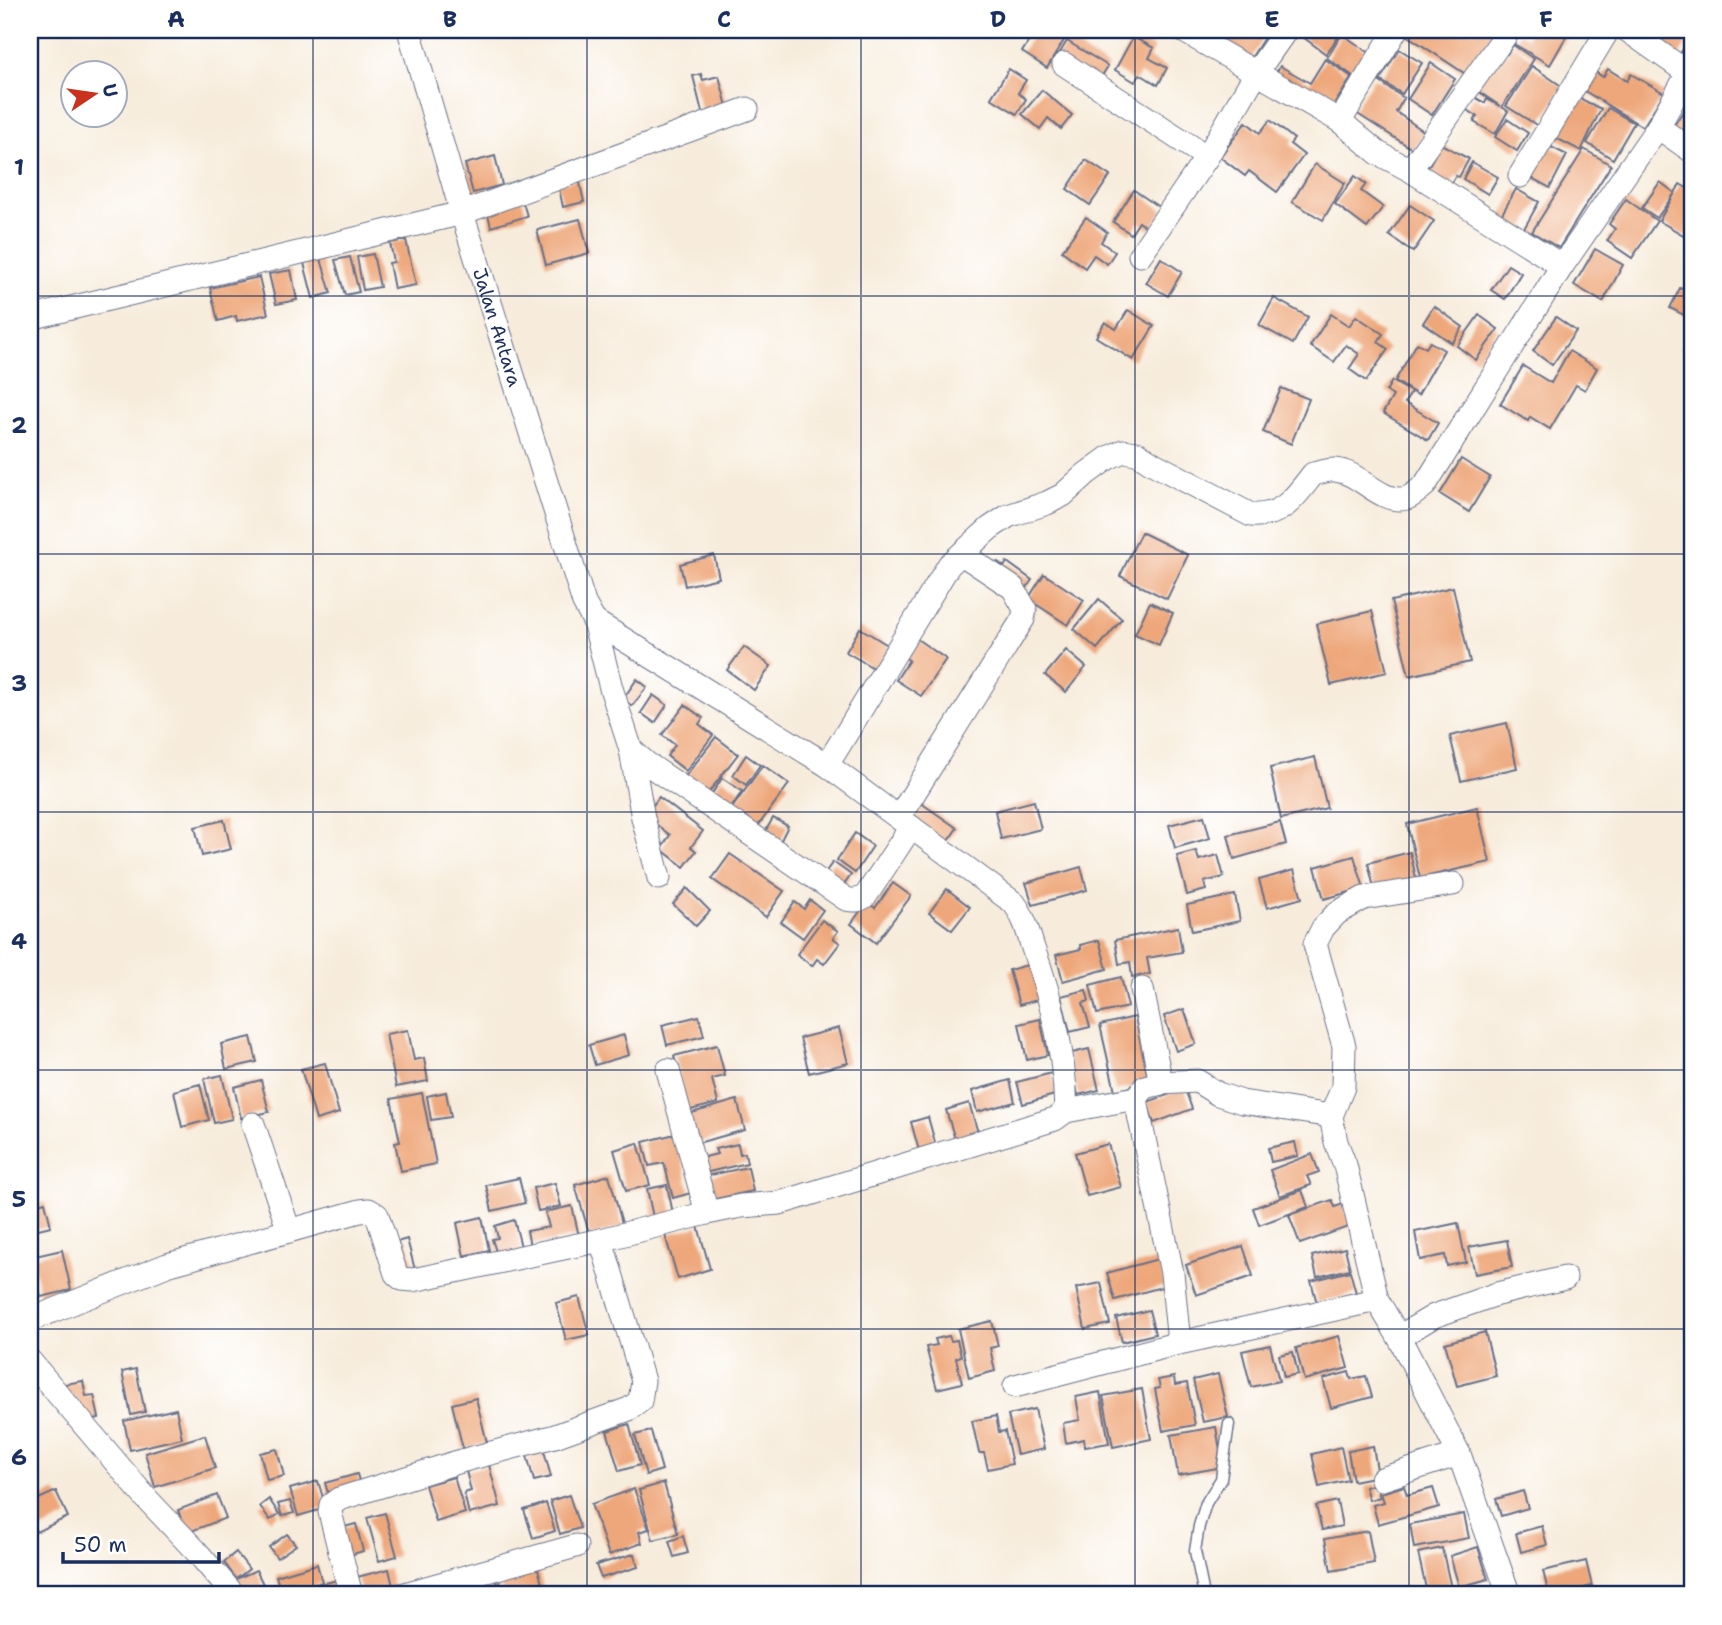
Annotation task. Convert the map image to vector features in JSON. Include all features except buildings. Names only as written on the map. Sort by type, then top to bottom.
[{"type":"street","name":"Jalan Antara","points":[[409,30],[462,213],[584,603],[594,621],[611,688],[631,750],[643,818],[660,878]]},
{"type":"street","points":[[1182,30],[1340,121],[1378,153],[1410,170],[1562,266]]},
{"type":"street","points":[[1140,255],[1207,158],[1256,73],[1286,30]]},
{"type":"street","points":[[1340,121],[1396,30]]},
{"type":"street","points":[[1410,170],[1509,30]]},
{"type":"street","points":[[1520,176],[1608,30]]},
{"type":"street","points":[[827,765],[949,565],[990,527],[1008,516],[1062,495],[1108,458],[1123,451],[1137,453],[1251,515],[1264,516],[1282,509],[1313,474],[1335,470],[1359,478],[1372,490],[1396,498],[1409,498],[1425,485],[1562,266],[1658,127],[1690,69],[1627,30]]},
{"type":"street","points":[[1064,64],[1207,158]]},
{"type":"street","points":[[30,318],[462,213],[747,109]]},
{"type":"street","points":[[1658,127],[1692,151]]},
{"type":"street","points":[[631,750],[646,763],[846,899],[862,899],[1023,620],[1025,609],[1013,589],[962,554]]},
{"type":"street","points":[[594,621],[827,765],[1014,903],[1020,911],[1053,1012],[1062,1061],[1066,1111]]},
{"type":"street","points":[[1452,884],[1364,898],[1337,913],[1323,928],[1315,944],[1343,1046],[1343,1087],[1331,1116],[1377,1300],[1459,1454],[1509,1595]]},
{"type":"street","points":[[1142,989],[1161,1083]]},
{"type":"street","points":[[668,1070],[707,1213]]},
{"type":"street","points":[[30,1320],[167,1265],[369,1210],[377,1215],[396,1273],[402,1279],[413,1280],[601,1240],[707,1213],[741,1206],[780,1203],[1055,1119],[1066,1111],[1136,1098],[1145,1087],[1161,1083],[1197,1081],[1219,1094],[1242,1102],[1331,1116]]},
{"type":"street","points":[[1136,1098],[1172,1273],[1179,1343]]},
{"type":"street","points":[[253,1124],[289,1231]]},
{"type":"street","points":[[351,1595],[330,1512],[331,1505],[339,1499],[461,1461],[555,1436],[629,1409],[639,1401],[643,1381],[601,1240]]},
{"type":"street","points":[[1399,1338],[1434,1316],[1497,1294],[1565,1278]]},
{"type":"street","points":[[1015,1386],[1179,1343],[1377,1300]]},
{"type":"street","points":[[30,1361],[146,1498],[234,1595]]},
{"type":"street","points":[[1382,1479],[1459,1454]]},
{"type":"street","points":[[401,1595],[576,1546]]},
{"type":"lane","points":[[1204,1595],[1195,1551],[1206,1503],[1221,1479],[1229,1424]]}]
